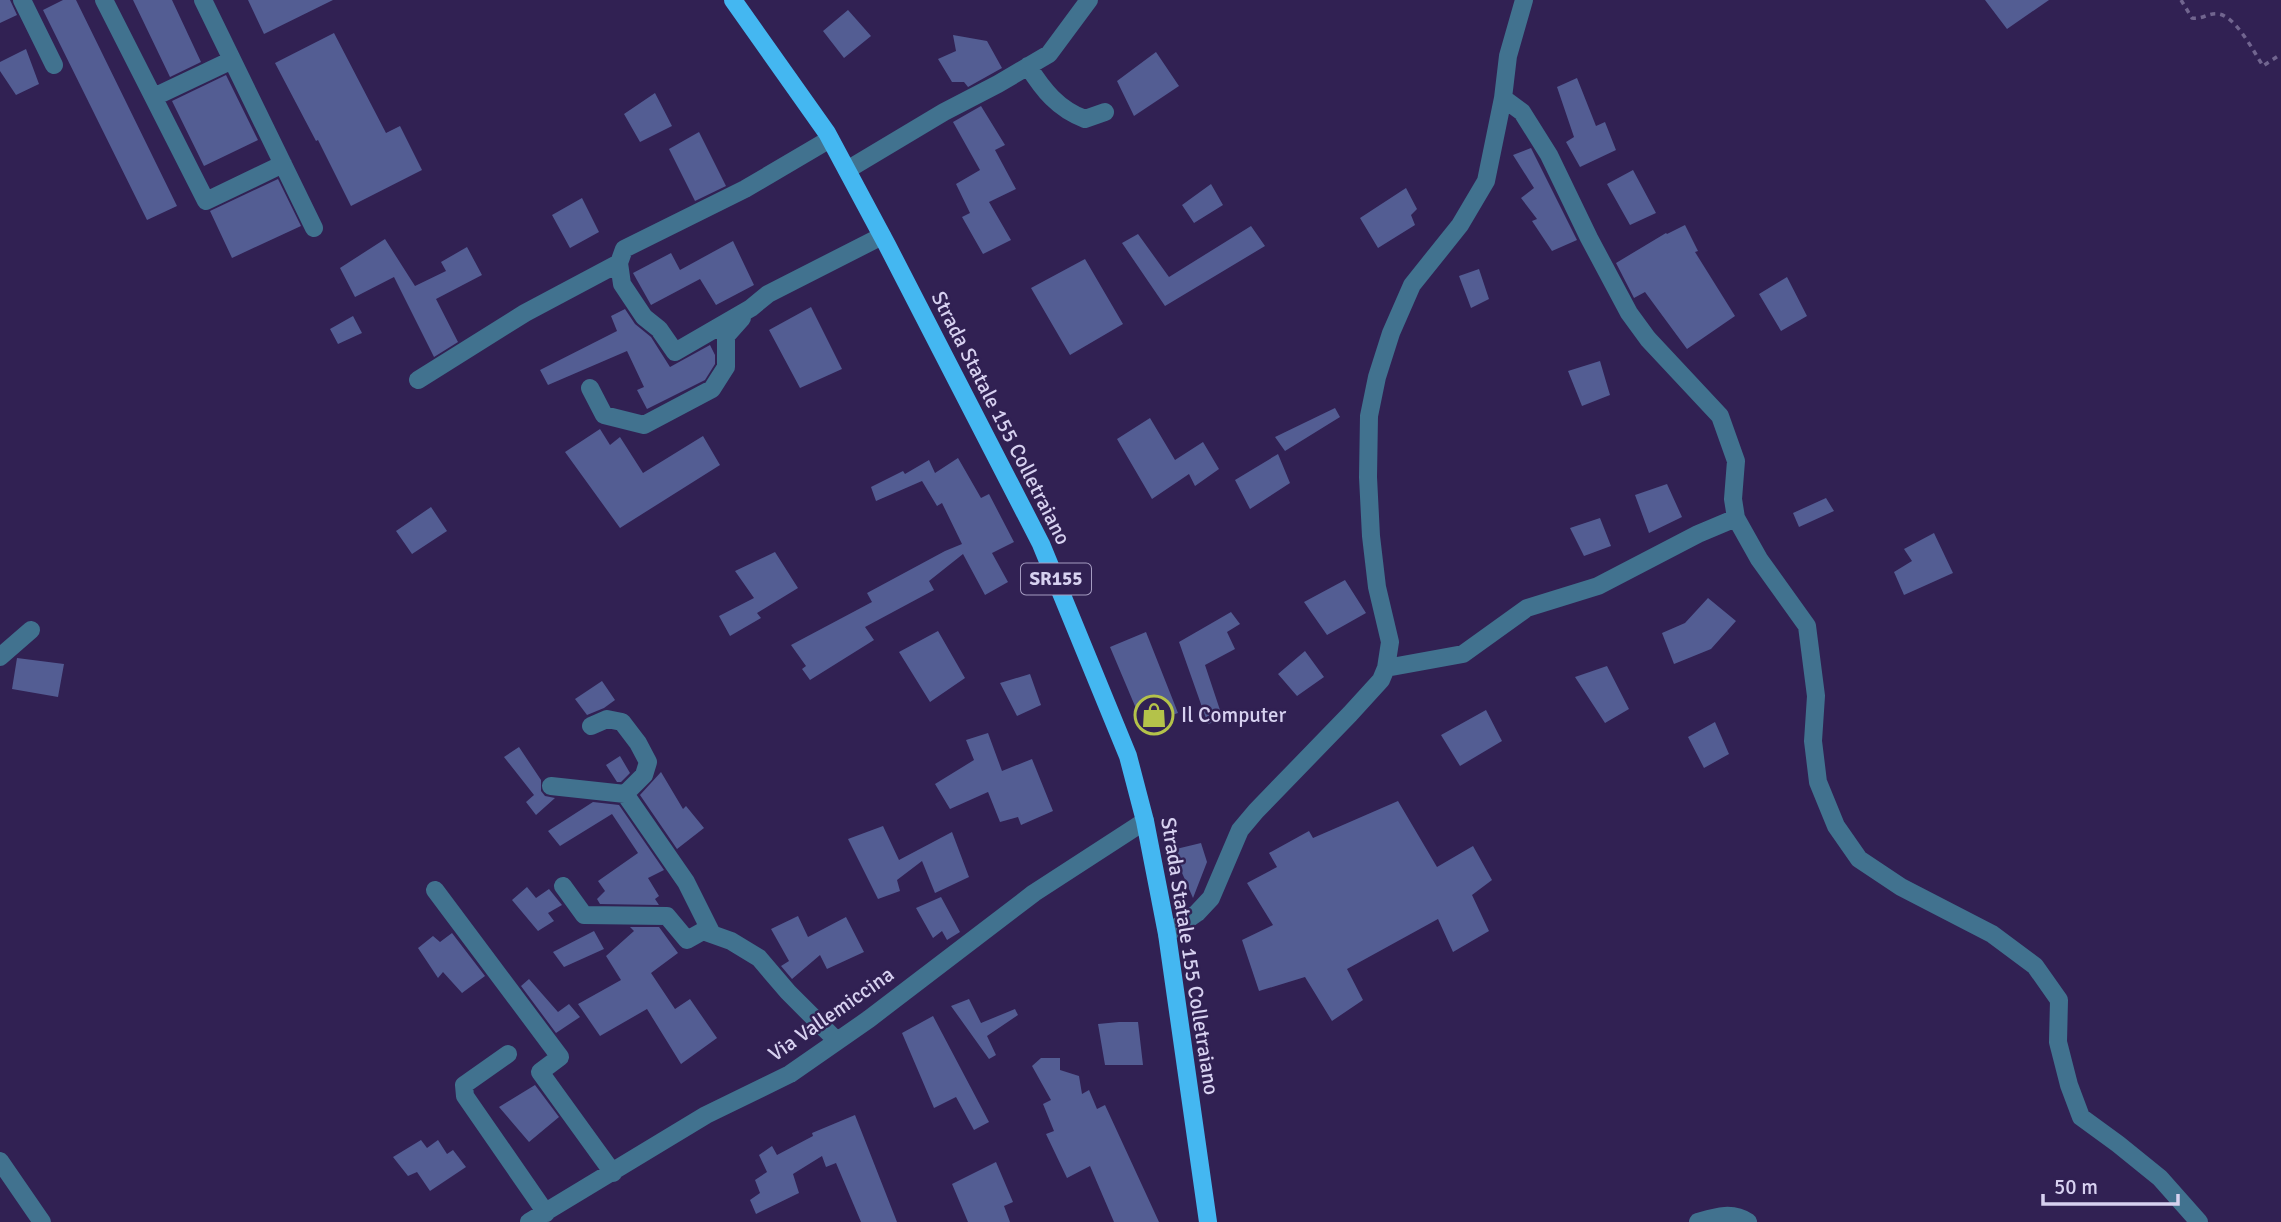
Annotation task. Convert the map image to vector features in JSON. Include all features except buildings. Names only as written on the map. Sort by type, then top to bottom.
[{"type":"main road","name":"Strada Statale 155 Colletraiano","points":[[733,0],[770,49],[830,139],[882,236],[1041,544],[1128,756],[1145,821],[1167,934],[1208,1222]]},
{"type":"street","points":[[22,0],[54,65]]},
{"type":"street","points":[[104,0],[206,201],[283,164]]},
{"type":"street","points":[[203,0],[314,228]]},
{"type":"street","points":[[847,170],[1049,54],[1089,0]]},
{"type":"street","points":[[1167,934],[1197,913],[1211,898],[1240,830],[1381,680],[1386,668],[1390,642],[1377,587],[1370,524],[1367,445],[1374,390],[1391,333],[1412,285],[1460,225],[1486,181],[1503,98],[1508,56],[1524,0]]},
{"type":"street","points":[[154,97],[232,60]]},
{"type":"street","points":[[1028,66],[1044,91],[1063,109],[1085,119],[1105,112]]},
{"type":"street","points":[[1503,98],[1521,112],[1549,155],[1629,313],[1648,339],[1720,416],[1736,461],[1733,499],[1736,518],[1759,559],[1807,625],[1816,695],[1813,741],[1818,782],[1836,826],[1859,859],[1901,887],[1992,934],[2035,966],[2059,1000],[2058,1042],[2081,1117],[2160,1178],[2199,1222]]},
{"type":"street","points":[[830,139],[745,189],[624,249],[619,262],[622,284],[644,317],[659,329],[675,352],[751,308],[768,295],[882,236]]},
{"type":"street","points":[[418,380],[525,313],[619,262]]},
{"type":"street","points":[[590,388],[604,415],[645,425],[712,389],[726,367],[726,336],[751,308]]},
{"type":"street","points":[[1386,668],[1463,654],[1527,608],[1598,586],[1698,534],[1736,518]]},
{"type":"street","points":[[0,657],[31,630]]},
{"type":"street","points":[[591,726],[607,719],[622,722],[648,762],[644,775],[625,794]]},
{"type":"street","points":[[551,786],[625,794],[686,882],[712,934]]},
{"type":"street","name":"Via Vallemiccina","points":[[529,1222],[706,1115],[790,1073],[837,1041],[1034,892],[1145,821]]},
{"type":"street","points":[[563,886],[584,915],[667,916],[687,940],[703,931],[731,941],[759,958],[837,1041]]},
{"type":"street","points":[[435,890],[560,1057],[540,1072],[613,1173]]},
{"type":"street","points":[[508,1054],[464,1084],[465,1096],[546,1213]]},
{"type":"street","points":[[0,1161],[42,1222]]},
{"type":"street","points":[[1698,1222],[1723,1215],[1743,1218],[1748,1222]]},
{"type":"path","points":[[2181,0],[2192,18],[2199,19],[2212,13],[2223,15],[2236,26],[2263,66],[2281,54]]},
{"type":"place","name":"Il Computer","points":[[1154,715]]}]
